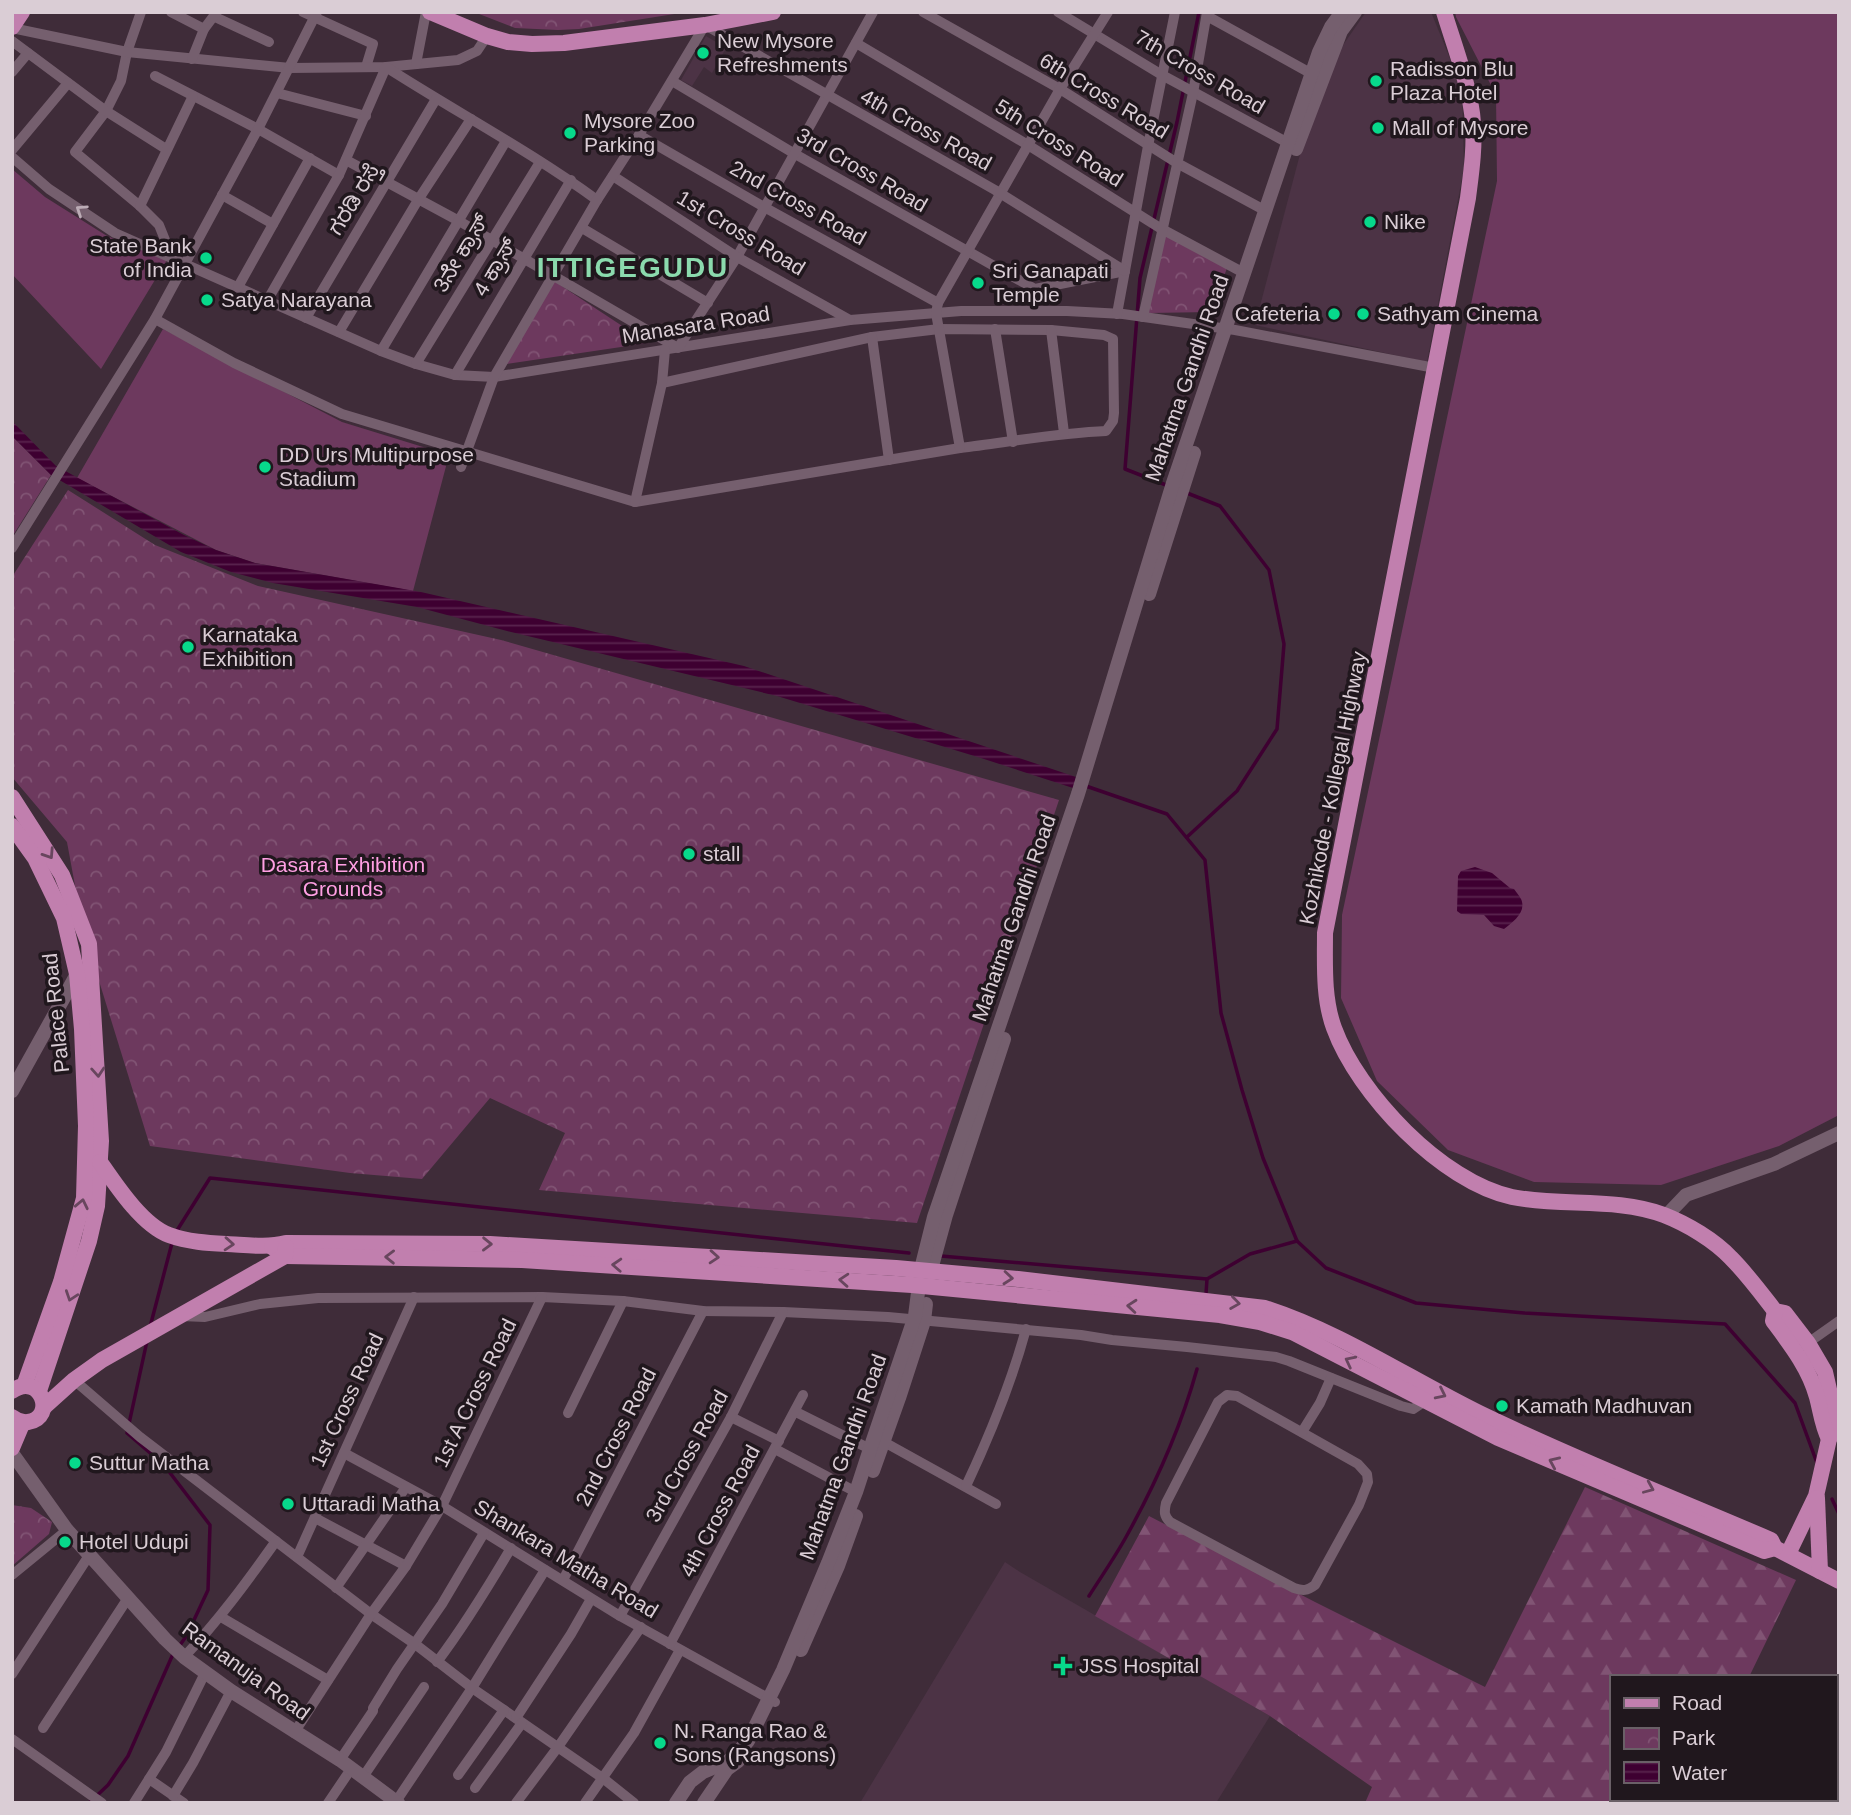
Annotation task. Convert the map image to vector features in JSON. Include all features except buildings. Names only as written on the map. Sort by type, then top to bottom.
[{"type":"main road","points":[[12,28],[22,12]]},
{"type":"main road","points":[[428,12],[487,36],[508,42],[532,44],[564,43],[705,25],[773,12]]},
{"type":"main road","name":"Mahatma Gandhi Road","points":[[1230,329],[1244,273],[1319,52],[1342,12]]},
{"type":"main road","name":"Mahatma Gandhi Road","points":[[676,1803],[690,1782],[703,1772],[727,1762],[748,1741],[790,1675],[838,1566],[884,1442],[919,1320],[921,1269],[934,1217],[1085,789],[1178,485],[1230,329],[1341,31],[1355,12]]},
{"type":"main road","name":"Kozhikode - Kollegal Highway","points":[[1444,12],[1473,122],[1472,162],[1468,198],[1325,933],[1326,989],[1333,1026],[1350,1062],[1372,1095],[1398,1124],[1463,1178],[1488,1190],[1512,1197],[1624,1205],[1666,1216],[1708,1240],[1730,1257],[1775,1311],[1785,1313],[1802,1347],[1822,1425],[1829,1439]]},
{"type":"main road","points":[[12,797],[62,875],[89,944],[101,1128],[76,1230],[30,1394],[37,1419],[18,1420],[12,1448]]},
{"type":"main road","name":"Palace Road","points":[[12,826],[35,858],[64,918],[77,974],[86,1126],[92,1165]]},
{"type":"main road","points":[[12,1091],[77,974]]},
{"type":"main road","points":[[1666,1216],[1686,1195],[1774,1164],[1839,1133]]},
{"type":"main road","points":[[92,1165],[141,1215],[167,1235],[187,1241],[281,1249],[725,1272],[913,1277],[1261,1322],[1292,1332],[1498,1438],[1764,1551],[1782,1551]]},
{"type":"main road","points":[[30,1394],[74,1380],[102,1360],[180,1316],[281,1249]]},
{"type":"main road","points":[[939,1280],[1018,1279],[1265,1308],[1298,1319],[1358,1348],[1509,1428],[1771,1541],[1782,1551],[1831,1577]]},
{"type":"main road","name":"Mahatma Gandhi Road","points":[[704,1803],[727,1769],[744,1757],[754,1744],[856,1492],[919,1320]]},
{"type":"main road","name":"Kozhikode - Kollegal Highway","points":[[1782,1551],[1816,1496],[1829,1439],[1835,1425],[1832,1371],[1802,1347]]},
{"type":"main road","points":[[1808,1371],[1832,1371]]},
{"type":"main road","name":"Ramanuja Road","points":[[12,1453],[67,1530],[184,1657],[396,1802]]},
{"type":"main road","name":"Kozhikode - Kollegal Highway","points":[[1816,1496],[1831,1577]]},
{"type":"street","points":[[141,12],[127,52],[121,81],[106,111],[75,152],[159,225],[165,240],[162,253]]},
{"type":"street","points":[[171,12],[204,29]]},
{"type":"street","points":[[303,12],[316,15],[373,44],[366,67]]},
{"type":"street","points":[[416,64],[428,12]]},
{"type":"street","points":[[346,160],[459,221],[678,348],[737,257],[873,12]]},
{"type":"street","name":"6th Cross Road","points":[[923,12],[1060,89],[1175,162],[1266,211]]},
{"type":"street","name":"7th Cross Road","points":[[1058,12],[1162,75],[1288,143]]},
{"type":"street","points":[[960,448],[937,308],[1060,89],[1108,12]]},
{"type":"street","points":[[1120,314],[1125,271],[1142,216],[1148,146],[1175,12]]},
{"type":"street","points":[[1143,317],[1207,14],[1312,74]]},
{"type":"street","points":[[192,59],[204,29],[216,15],[269,42]]},
{"type":"street","points":[[12,548],[155,319],[316,15]]},
{"type":"street","points":[[461,467],[494,377],[597,200],[705,25]]},
{"type":"street","name":"4th Cross Road","points":[[705,25],[1000,194],[1125,271]]},
{"type":"street","points":[[12,28],[127,52],[290,68],[386,67],[457,60],[477,51],[487,36]]},
{"type":"street","points":[[12,41],[106,111],[166,149]]},
{"type":"street","name":"5th Cross Road","points":[[856,43],[1161,228],[1244,273]]},
{"type":"street","points":[[12,72],[28,53]]},
{"type":"street","points":[[386,67],[571,180],[597,200]]},
{"type":"street","points":[[267,300],[340,175],[386,67]]},
{"type":"street","points":[[155,76],[340,175]]},
{"type":"street","name":"3rd Cross Road","points":[[672,81],[795,154],[1035,289],[1125,271]]},
{"type":"street","points":[[12,150],[68,83]]},
{"type":"street","points":[[277,93],[366,116]]},
{"type":"street","points":[[139,206],[193,96]]},
{"type":"street","name":"ಗರಡಿ ರಸ್ತೆ","points":[[306,318],[436,99]]},
{"type":"street","points":[[339,332],[418,200],[471,119]]},
{"type":"street","name":"2nd Cross Road","points":[[639,135],[937,308]]},
{"type":"street","points":[[381,351],[506,141]]},
{"type":"street","name":"Manasara Road","points":[[12,157],[49,189],[115,233],[381,351],[455,375],[494,377],[937,308],[1120,314],[1230,329],[1435,368]]},
{"type":"street","points":[[238,287],[310,158]]},
{"type":"street","name":"3ನೆೇ ಕ್ರಾಸ್","points":[[416,364],[540,162]]},
{"type":"street","name":"1st Cross Road","points":[[613,176],[737,257],[850,320]]},
{"type":"street","name":"4 ಕ್ರಾಸ್","points":[[455,375],[571,180]]},
{"type":"street","points":[[222,195],[273,224]]},
{"type":"street","points":[[582,228],[708,303]]},
{"type":"street","points":[[155,319],[234,363],[342,414],[635,502],[960,448],[1064,433],[1106,431],[1114,413],[1112,339],[1104,335],[1051,330],[939,329],[872,337],[662,383]]},
{"type":"street","points":[[995,330],[1013,442]]},
{"type":"street","points":[[1051,330],[1064,433]]},
{"type":"street","points":[[872,337],[889,460]]},
{"type":"street","points":[[635,502],[662,383],[665,350]]},
{"type":"street","name":"1st Cross Road","points":[[297,1557],[414,1297]]},
{"type":"street","points":[[180,1316],[205,1317],[260,1304],[318,1298],[542,1297],[623,1301],[703,1311],[783,1312],[919,1320],[1276,1357],[1401,1406],[1413,1409],[1425,1401]]},
{"type":"street","name":"1st A Cross Road","points":[[294,1732],[371,1614],[406,1566],[442,1506],[542,1297]]},
{"type":"street","points":[[568,1413],[623,1301]]},
{"type":"street","name":"2nd Cross Road","points":[[563,1580],[703,1311]]},
{"type":"street","name":"3rd Cross Road","points":[[620,1616],[731,1417],[783,1312]]},
{"type":"street","points":[[1802,1347],[1839,1321]]},
{"type":"street","points":[[966,1486],[991,1432],[1026,1329]]},
{"type":"street","points":[[1302,1432],[1321,1403],[1331,1378]]},
{"type":"street","points":[[74,1380],[140,1437],[371,1614],[634,1803]]},
{"type":"street","name":"4th Cross Road","points":[[670,1644],[803,1395]]},
{"type":"street","points":[[1227,1395],[1237,1396],[1302,1432],[1358,1464],[1367,1474],[1368,1482],[1359,1505],[1315,1585],[1308,1590],[1293,1588],[1166,1518],[1166,1503],[1218,1402],[1227,1395]]},
{"type":"street","points":[[796,1412],[870,1449]]},
{"type":"street","points":[[731,1417],[856,1492]]},
{"type":"street","points":[[884,1442],[996,1504]]},
{"type":"street","name":"Shankara Matha Road","points":[[344,1452],[442,1506],[620,1616],[772,1700]]},
{"type":"street","points":[[337,1588],[406,1487]]},
{"type":"street","points":[[315,1518],[406,1566]]},
{"type":"street","points":[[12,1575],[67,1530]]},
{"type":"street","points":[[351,1769],[373,1708],[442,1604],[484,1533]]},
{"type":"street","points":[[184,1657],[221,1616],[276,1541]]},
{"type":"street","points":[[438,1662],[511,1548]]},
{"type":"street","points":[[12,1674],[90,1554]]},
{"type":"street","points":[[396,1802],[472,1688],[545,1570]]},
{"type":"street","points":[[43,1728],[128,1598]]},
{"type":"street","points":[[475,1788],[519,1720],[591,1598]]},
{"type":"street","points":[[221,1616],[328,1680]]},
{"type":"street","points":[[516,1803],[641,1628]]},
{"type":"street","points":[[585,1803],[634,1733],[680,1650]]},
{"type":"street","points":[[134,1803],[166,1752],[205,1673]]},
{"type":"street","points":[[328,1803],[351,1769],[424,1687]]},
{"type":"street","points":[[173,1796],[231,1691]]},
{"type":"street","points":[[458,1775],[504,1710]]},
{"type":"street","points":[[12,1739],[102,1803]]},
{"type":"street","points":[[149,1779],[184,1803]]},
{"type":"shaded area","points":[[1366,12],[1431,12],[1462,88],[1464,168],[1427,362],[1255,325],[1299,158],[1332,61]]},
{"type":"shaded area","points":[[706,36],[726,48],[712,73],[704,67],[692,86],[681,80]]},
{"type":"shaded area","name":"JSS Hospital","points":[[1005,1562],[1270,1716],[1216,1803],[860,1803]]},
{"type":"green space","points":[[474,12],[687,12],[558,30],[515,28]]},
{"type":"green space","points":[[1455,12],[1839,12],[1839,1115],[1779,1146],[1661,1185],[1534,1182],[1448,1150],[1377,1081],[1341,998],[1342,915],[1497,181],[1496,95]]},
{"type":"green space","points":[[12,169],[45,197],[107,236],[167,260],[101,369],[12,274]]},
{"type":"green space","points":[[1165,233],[1227,268],[1211,312],[1148,313]]},
{"type":"green space","points":[[554,281],[648,343],[506,364]]},
{"type":"green space","name":"DD Urs Multipurpose Stadium","points":[[163,329],[342,422],[449,455],[413,591],[255,563],[216,550],[77,478]]},
{"type":"green space","points":[[12,436],[51,475],[12,537]]},
{"type":"green space","name":"Dasara Exhibition Grounds","points":[[68,490],[155,545],[258,586],[501,640],[1059,800],[917,1223],[539,1190],[565,1133],[490,1098],[422,1179],[350,1173],[150,1146],[83,929],[67,842],[12,777],[12,577]]},
{"type":"green space","points":[[1585,1487],[1796,1580],[1750,1675],[1610,1675],[1610,1801],[1699,1803],[1365,1803],[1372,1787],[1270,1716],[1095,1616],[1149,1516],[1485,1687]]},
{"type":"green space","points":[[12,1505],[31,1508],[52,1522],[49,1534],[12,1566]]},
{"type":"water","points":[[12,421],[56,466],[216,550],[255,563],[421,592],[744,666],[1076,777],[1073,788],[777,696],[417,607],[273,583],[231,572],[181,552],[51,475],[12,436]]},
{"type":"water","points":[[1475,867],[1492,873],[1514,889],[1521,899],[1521,912],[1504,929],[1494,926],[1484,915],[1461,914],[1457,911],[1458,876],[1461,871]]},
{"type":"waterway","points":[[1166,485],[1125,469],[1140,278],[1177,122],[1199,12]]},
{"type":"waterway","points":[[1187,493],[1220,506],[1269,570],[1284,644],[1277,729],[1237,791],[1187,837]]},
{"type":"waterway","points":[[1083,785],[1167,814],[1205,860],[1221,1013],[1242,1090],[1263,1158],[1297,1241],[1326,1268],[1416,1303],[1524,1313],[1725,1324],[1795,1403],[1817,1463]]},
{"type":"waterway","points":[[176,1232],[210,1178],[909,1253]]},
{"type":"waterway","points":[[941,1256],[1207,1279],[1250,1254],[1297,1241]]},
{"type":"waterway","points":[[150,1327],[172,1243]]},
{"type":"waterway","points":[[1206,1294],[1207,1279]]},
{"type":"waterway","points":[[147,1341],[127,1433],[164,1465],[210,1525],[208,1590],[178,1648]]},
{"type":"waterway","points":[[1089,1596],[1122,1544],[1157,1476],[1175,1434],[1197,1369]]},
{"type":"waterway","points":[[1832,1499],[1839,1514]]},
{"type":"waterway","points":[[89,1803],[108,1785],[128,1756],[173,1654]]},
{"type":"place","name":"New Mysore Refreshments","points":[[703,53]]},
{"type":"place","name":"Radisson Blu Plaza Hotel","points":[[1376,81]]},
{"type":"place","name":"Mall of Mysore","points":[[1378,128]]},
{"type":"place","name":"Mysore Zoo Parking","points":[[570,133]]},
{"type":"place","name":"Nike","points":[[1370,222]]},
{"type":"place","name":"State Bank of India","points":[[206,258]]},
{"type":"place","name":"Sri Ganapati Temple","points":[[978,283]]},
{"type":"place","name":"Satya Narayana","points":[[207,300]]},
{"type":"place","name":"Cafeteria","points":[[1334,314]]},
{"type":"place","name":"Sathyam Cinema","points":[[1363,314]]},
{"type":"place","name":"DD Urs Multipurpose Stadium","points":[[265,467]]},
{"type":"place","name":"Karnataka Exhibition","points":[[188,647]]},
{"type":"place","name":"stall","points":[[689,854]]},
{"type":"place","name":"Kamath Madhuvan","points":[[1502,1406]]},
{"type":"place","name":"Suttur Matha","points":[[75,1463]]},
{"type":"place","name":"Uttaradi Matha","points":[[288,1504]]},
{"type":"place","name":"Hotel Udupi","points":[[65,1542]]},
{"type":"place","name":"JSS Hospital","points":[[1063,1666]]},
{"type":"place","name":"N. Ranga Rao & Sons (Rangsons)","points":[[660,1743]]},
{"type":"district","name":"ITTIGEGUDU","points":[[633,267]]}]
